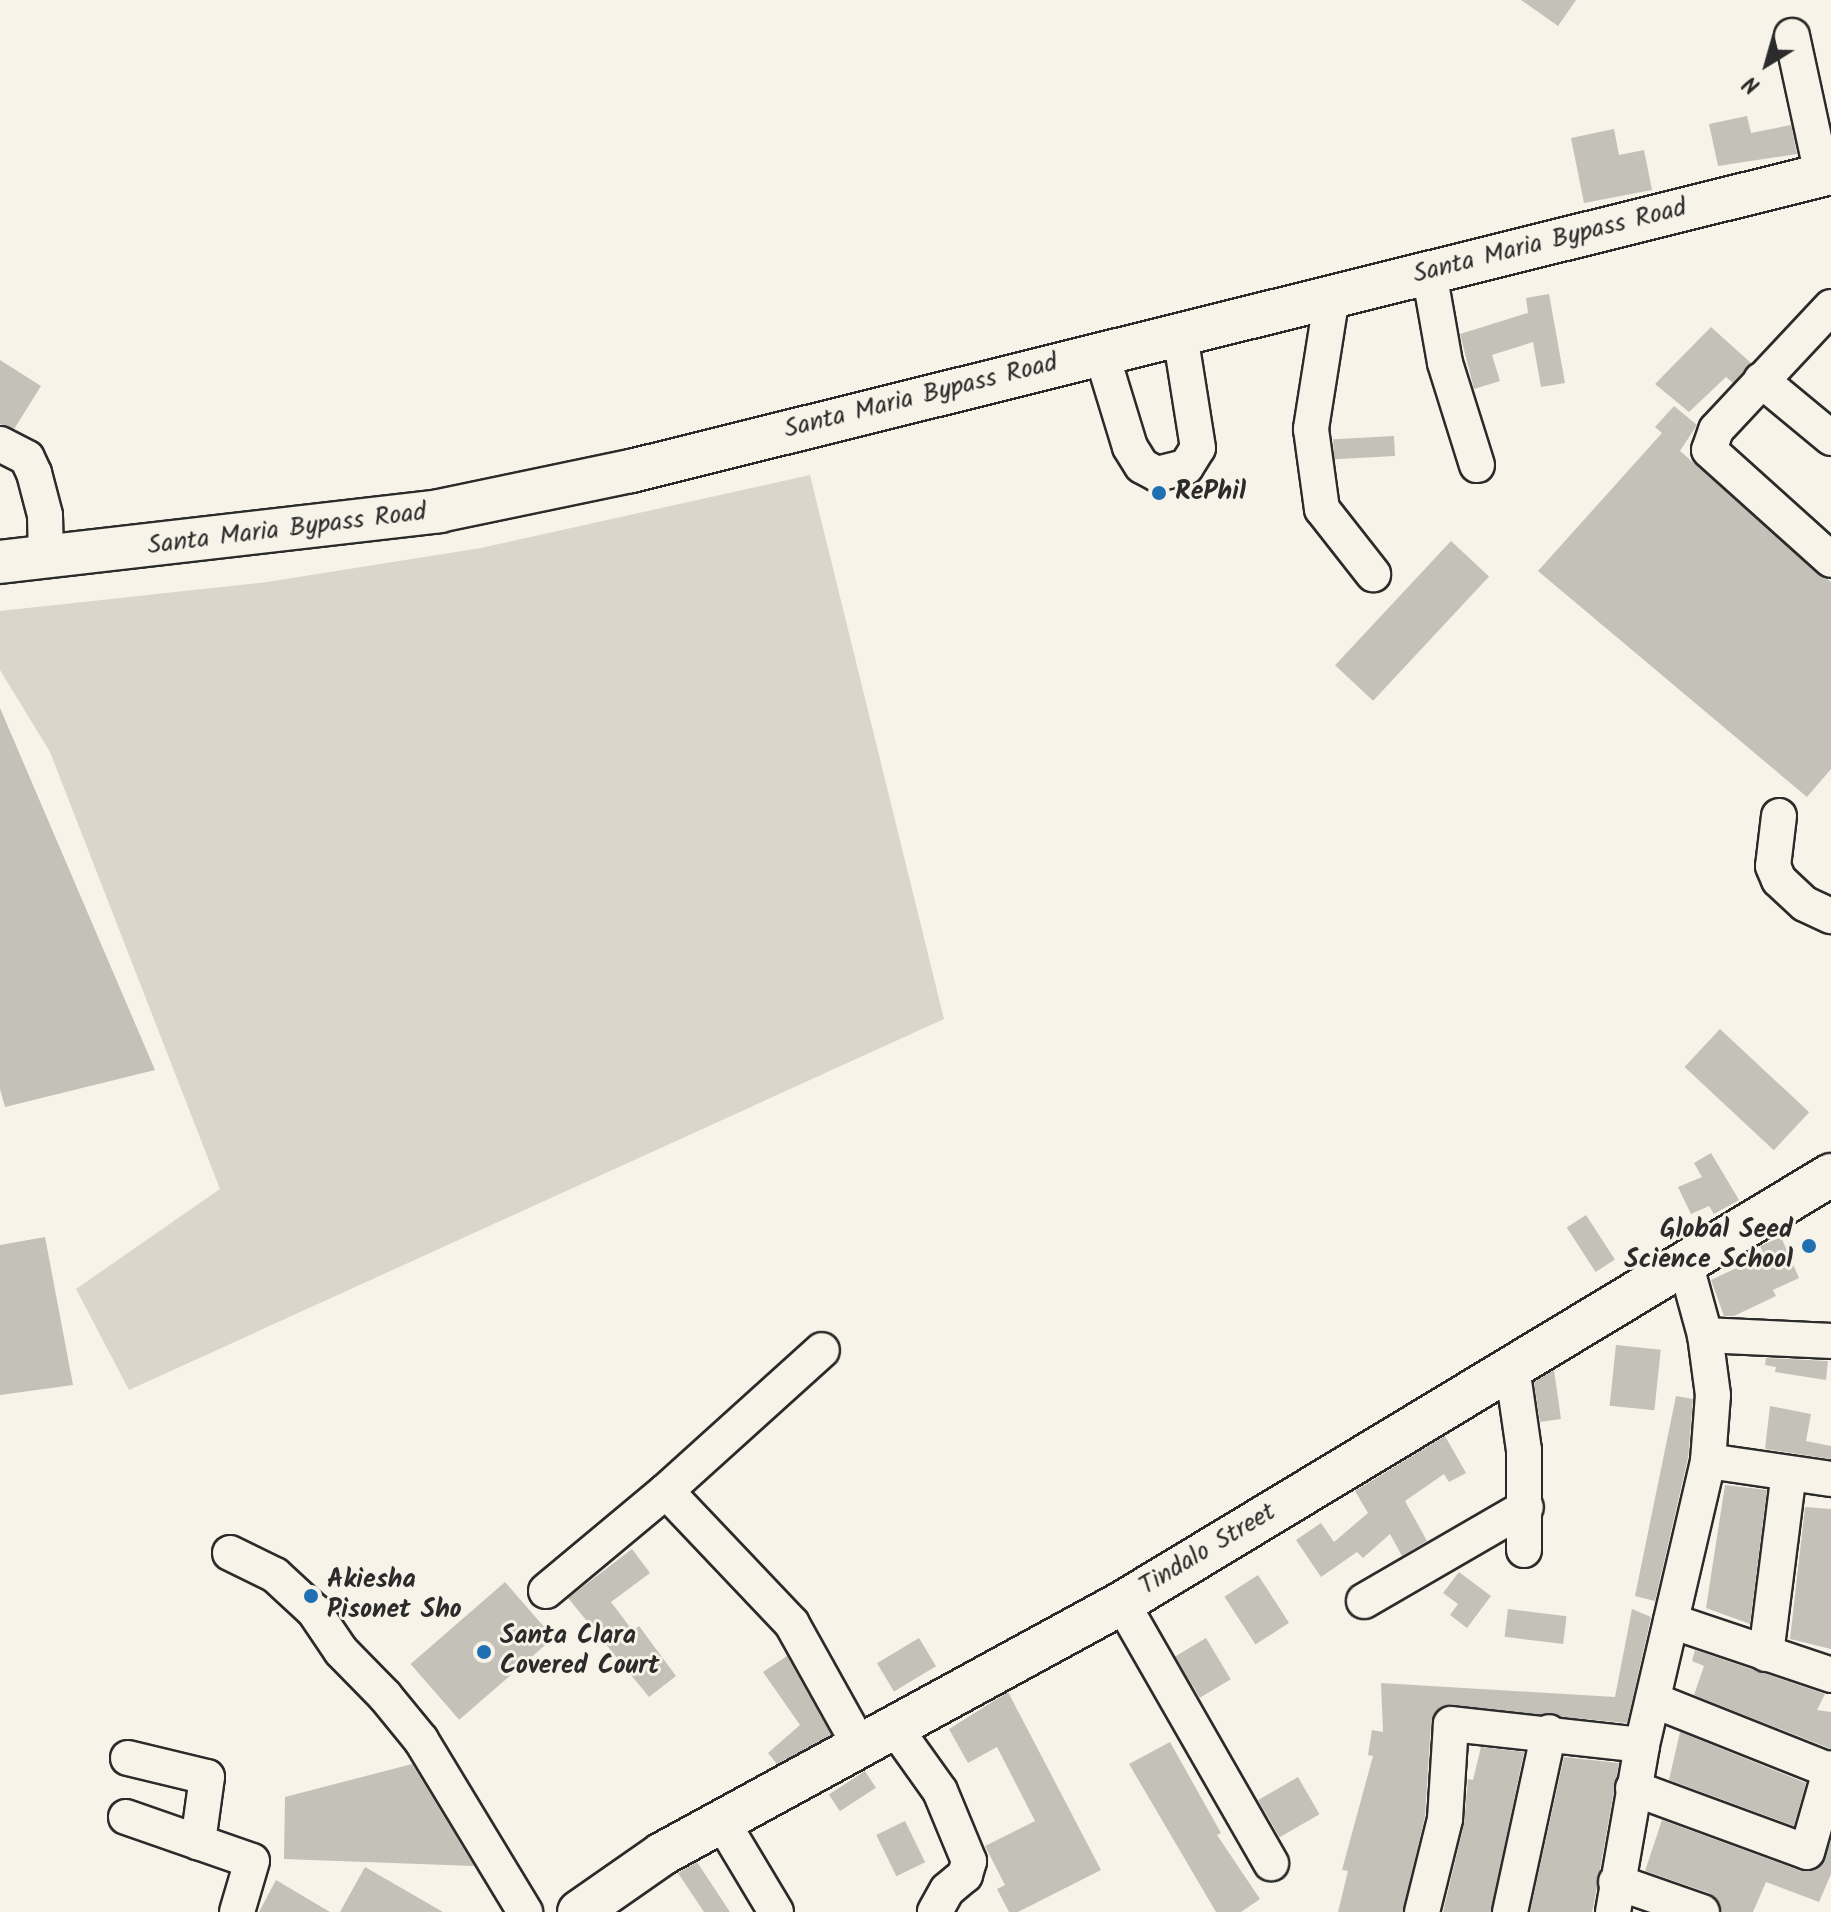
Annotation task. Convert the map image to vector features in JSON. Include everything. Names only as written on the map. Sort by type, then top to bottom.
[{"type":"main road","name":"Santa Maria Bypass Road","points":[[0,562],[439,511],[631,471],[1826,174]]},
{"type":"main road","name":"Tindalo Street","points":[[579,1912],[721,1820],[1122,1603],[1627,1295],[1686,1266],[1830,1178]]},
{"type":"street","points":[[1792,36],[1826,174]]},
{"type":"street","points":[[1429,272],[1445,363],[1477,465]]},
{"type":"street","points":[[1332,296],[1311,429],[1322,509],[1373,574]]},
{"type":"street","points":[[1831,307],[1716,430],[1709,450],[1831,560]]},
{"type":"street","points":[[1101,352],[1130,447],[1142,466],[1157,474],[1186,467],[1198,448],[1180,334]]},
{"type":"street","points":[[1761,380],[1831,438]]},
{"type":"street","points":[[0,444],[27,458],[34,473],[45,515],[46,559]]},
{"type":"street","points":[[1779,816],[1773,866],[1779,880],[1805,904],[1831,916]]},
{"type":"street","points":[[1686,1266],[1705,1335],[1713,1395],[1708,1461],[1642,1745],[1614,1897],[1702,1912]]},
{"type":"street","points":[[1705,1335],[1831,1341]]},
{"type":"street","points":[[546,1591],[666,1491],[822,1350]]},
{"type":"street","points":[[1512,1367],[1524,1450],[1524,1550]]},
{"type":"street","points":[[1708,1461],[1831,1479]]},
{"type":"street","points":[[1766,1654],[1789,1473]]},
{"type":"street","points":[[666,1491],[792,1624],[878,1737],[940,1791],[969,1861],[965,1875],[947,1890],[935,1912]]},
{"type":"street","points":[[1364,1601],[1526,1507]]},
{"type":"street","points":[[230,1553],[275,1575],[314,1611],[341,1651],[385,1696],[421,1740],[525,1912]]},
{"type":"street","points":[[1122,1603],[1271,1863]]},
{"type":"street","points":[[1671,1621],[1831,1675]]},
{"type":"street","points":[[1633,1788],[1807,1852],[1831,1770],[1653,1700]]},
{"type":"street","points":[[1422,1912],[1445,1819],[1451,1724],[1549,1732],[1642,1745]]},
{"type":"street","points":[[1510,1912],[1549,1732]]},
{"type":"street","points":[[128,1758],[207,1777],[198,1842]]},
{"type":"street","points":[[126,1817],[252,1861],[237,1912]]},
{"type":"street","points":[[721,1820],[776,1912]]},
{"type":"shaded area","points":[[810,475],[944,1019],[129,1390],[76,1289],[220,1189],[50,752],[0,670],[0,611],[267,582],[481,548]]},
{"type":"building","points":[[1521,0],[1576,0],[1558,26]]},
{"type":"building","points":[[1747,116],[1751,133],[1791,125],[1797,154],[1718,166],[1709,124]]},
{"type":"building","points":[[1614,129],[1619,155],[1644,150],[1652,190],[1584,203],[1571,138]]},
{"type":"building","points":[[1549,294],[1565,383],[1541,387],[1533,342],[1492,355],[1500,381],[1474,389],[1460,334],[1528,313],[1526,298]]},
{"type":"building","points":[[1711,327],[1751,363],[1733,383],[1726,377],[1689,412],[1655,384]]},
{"type":"building","points":[[0,360],[41,386],[14,429],[0,424]]},
{"type":"building","points":[[1674,406],[1697,425],[1680,451],[1831,582],[1831,769],[1807,797],[1538,571],[1662,433],[1655,427]]},
{"type":"building","points":[[1394,436],[1395,456],[1334,459],[1333,439]]},
{"type":"building","points":[[1451,541],[1489,576],[1373,701],[1335,665]]},
{"type":"building","points":[[0,708],[155,1070],[5,1107],[0,1089]]},
{"type":"building","points":[[1720,1029],[1809,1112],[1774,1150],[1685,1067]]},
{"type":"building","points":[[1711,1153],[1739,1200],[1714,1214],[1709,1206],[1691,1214],[1678,1187],[1702,1177],[1694,1163]]},
{"type":"building","points":[[1586,1215],[1615,1259],[1596,1272],[1567,1228]]},
{"type":"building","points":[[45,1237],[73,1385],[0,1395],[0,1245]]},
{"type":"building","points":[[1781,1237],[1799,1278],[1773,1290],[1776,1296],[1734,1316],[1724,1316],[1711,1280],[1764,1255],[1760,1246]]},
{"type":"building","points":[[1616,1345],[1661,1350],[1654,1410],[1610,1406]]},
{"type":"building","points":[[1766,1358],[1828,1361],[1826,1380],[1775,1372],[1776,1367],[1765,1365]]},
{"type":"building","points":[[1554,1370],[1561,1419],[1540,1422],[1534,1382]]},
{"type":"building","points":[[1676,1396],[1693,1399],[1688,1458],[1655,1601],[1635,1596]]},
{"type":"building","points":[[1770,1406],[1811,1414],[1806,1441],[1831,1446],[1831,1459],[1765,1449]]},
{"type":"building","points":[[1445,1436],[1466,1473],[1449,1482],[1444,1474],[1405,1501],[1427,1541],[1402,1556],[1390,1534],[1363,1558],[1357,1552],[1321,1577],[1296,1540],[1321,1523],[1334,1542],[1368,1513],[1355,1491]]},
{"type":"building","points":[[1725,1485],[1767,1490],[1750,1624],[1706,1608]]},
{"type":"building","points":[[1805,1507],[1831,1509],[1831,1649],[1790,1639]]},
{"type":"building","points":[[632,1549],[650,1573],[611,1602],[633,1631],[639,1626],[676,1676],[649,1697],[568,1598]]},
{"type":"building","points":[[1459,1572],[1491,1596],[1467,1628],[1450,1615],[1458,1604],[1443,1593]]},
{"type":"building","points":[[1258,1575],[1289,1623],[1255,1645],[1224,1597]]},
{"type":"building","name":"Santa Clara Covered Court","points":[[505,1582],[554,1638],[459,1720],[411,1664]]},
{"type":"building","points":[[1508,1609],[1567,1616],[1563,1644],[1505,1637]]},
{"type":"building","points":[[1632,1609],[1651,1617],[1627,1723],[1442,1706],[1431,1723],[1425,1816],[1403,1912],[1338,1912],[1348,1871],[1342,1870],[1373,1756],[1368,1755],[1372,1730],[1383,1732],[1381,1683],[1615,1697]]},
{"type":"building","points":[[919,1638],[936,1666],[894,1692],[877,1663]]},
{"type":"building","points":[[1206,1638],[1231,1679],[1200,1698],[1175,1657]]},
{"type":"building","points":[[1695,1650],[1825,1694],[1817,1710],[1831,1712],[1831,1749],[1694,1695],[1704,1666],[1692,1661]]},
{"type":"building","points":[[787,1656],[831,1735],[777,1764],[768,1753],[800,1725],[763,1672]]},
{"type":"building","points":[[1008,1692],[1101,1870],[1018,1912],[1009,1912],[997,1889],[1005,1885],[985,1846],[1035,1821],[997,1747],[968,1763],[949,1729]]},
{"type":"building","points":[[1680,1732],[1806,1783],[1794,1826],[1669,1780]]},
{"type":"building","points":[[1170,1742],[1221,1833],[1217,1835],[1260,1899],[1241,1912],[1216,1912],[1129,1764]]},
{"type":"building","points":[[1481,1747],[1524,1752],[1491,1912],[1443,1912],[1464,1824],[1468,1779],[1473,1780]]},
{"type":"building","points":[[1564,1757],[1619,1763],[1594,1903],[1592,1912],[1530,1912]]},
{"type":"building","points":[[412,1764],[474,1866],[284,1859],[285,1797]]},
{"type":"building","points":[[865,1771],[876,1788],[840,1811],[829,1794]]},
{"type":"building","points":[[1298,1777],[1320,1814],[1280,1837],[1258,1800]]},
{"type":"building","points":[[1662,1820],[1801,1871],[1821,1866],[1831,1841],[1831,1874],[1819,1902],[1766,1882],[1753,1912],[1721,1912],[1709,1893],[1645,1871]]},
{"type":"building","points":[[905,1821],[925,1862],[896,1876],[876,1835]]},
{"type":"building","points":[[697,1862],[730,1912],[704,1912],[678,1873]]},
{"type":"building","points":[[365,1867],[443,1912],[340,1912]]},
{"type":"building","points":[[276,1880],[330,1912],[259,1912]]},
{"type":"place","name":"RePhil","points":[[1159,493]]},
{"type":"place","name":"Global Seed Science School","points":[[1809,1246]]},
{"type":"place","name":"Akiesha Pisonet Sho","points":[[311,1596]]},
{"type":"place","name":"Santa Clara Covered Court","points":[[484,1652]]}]
